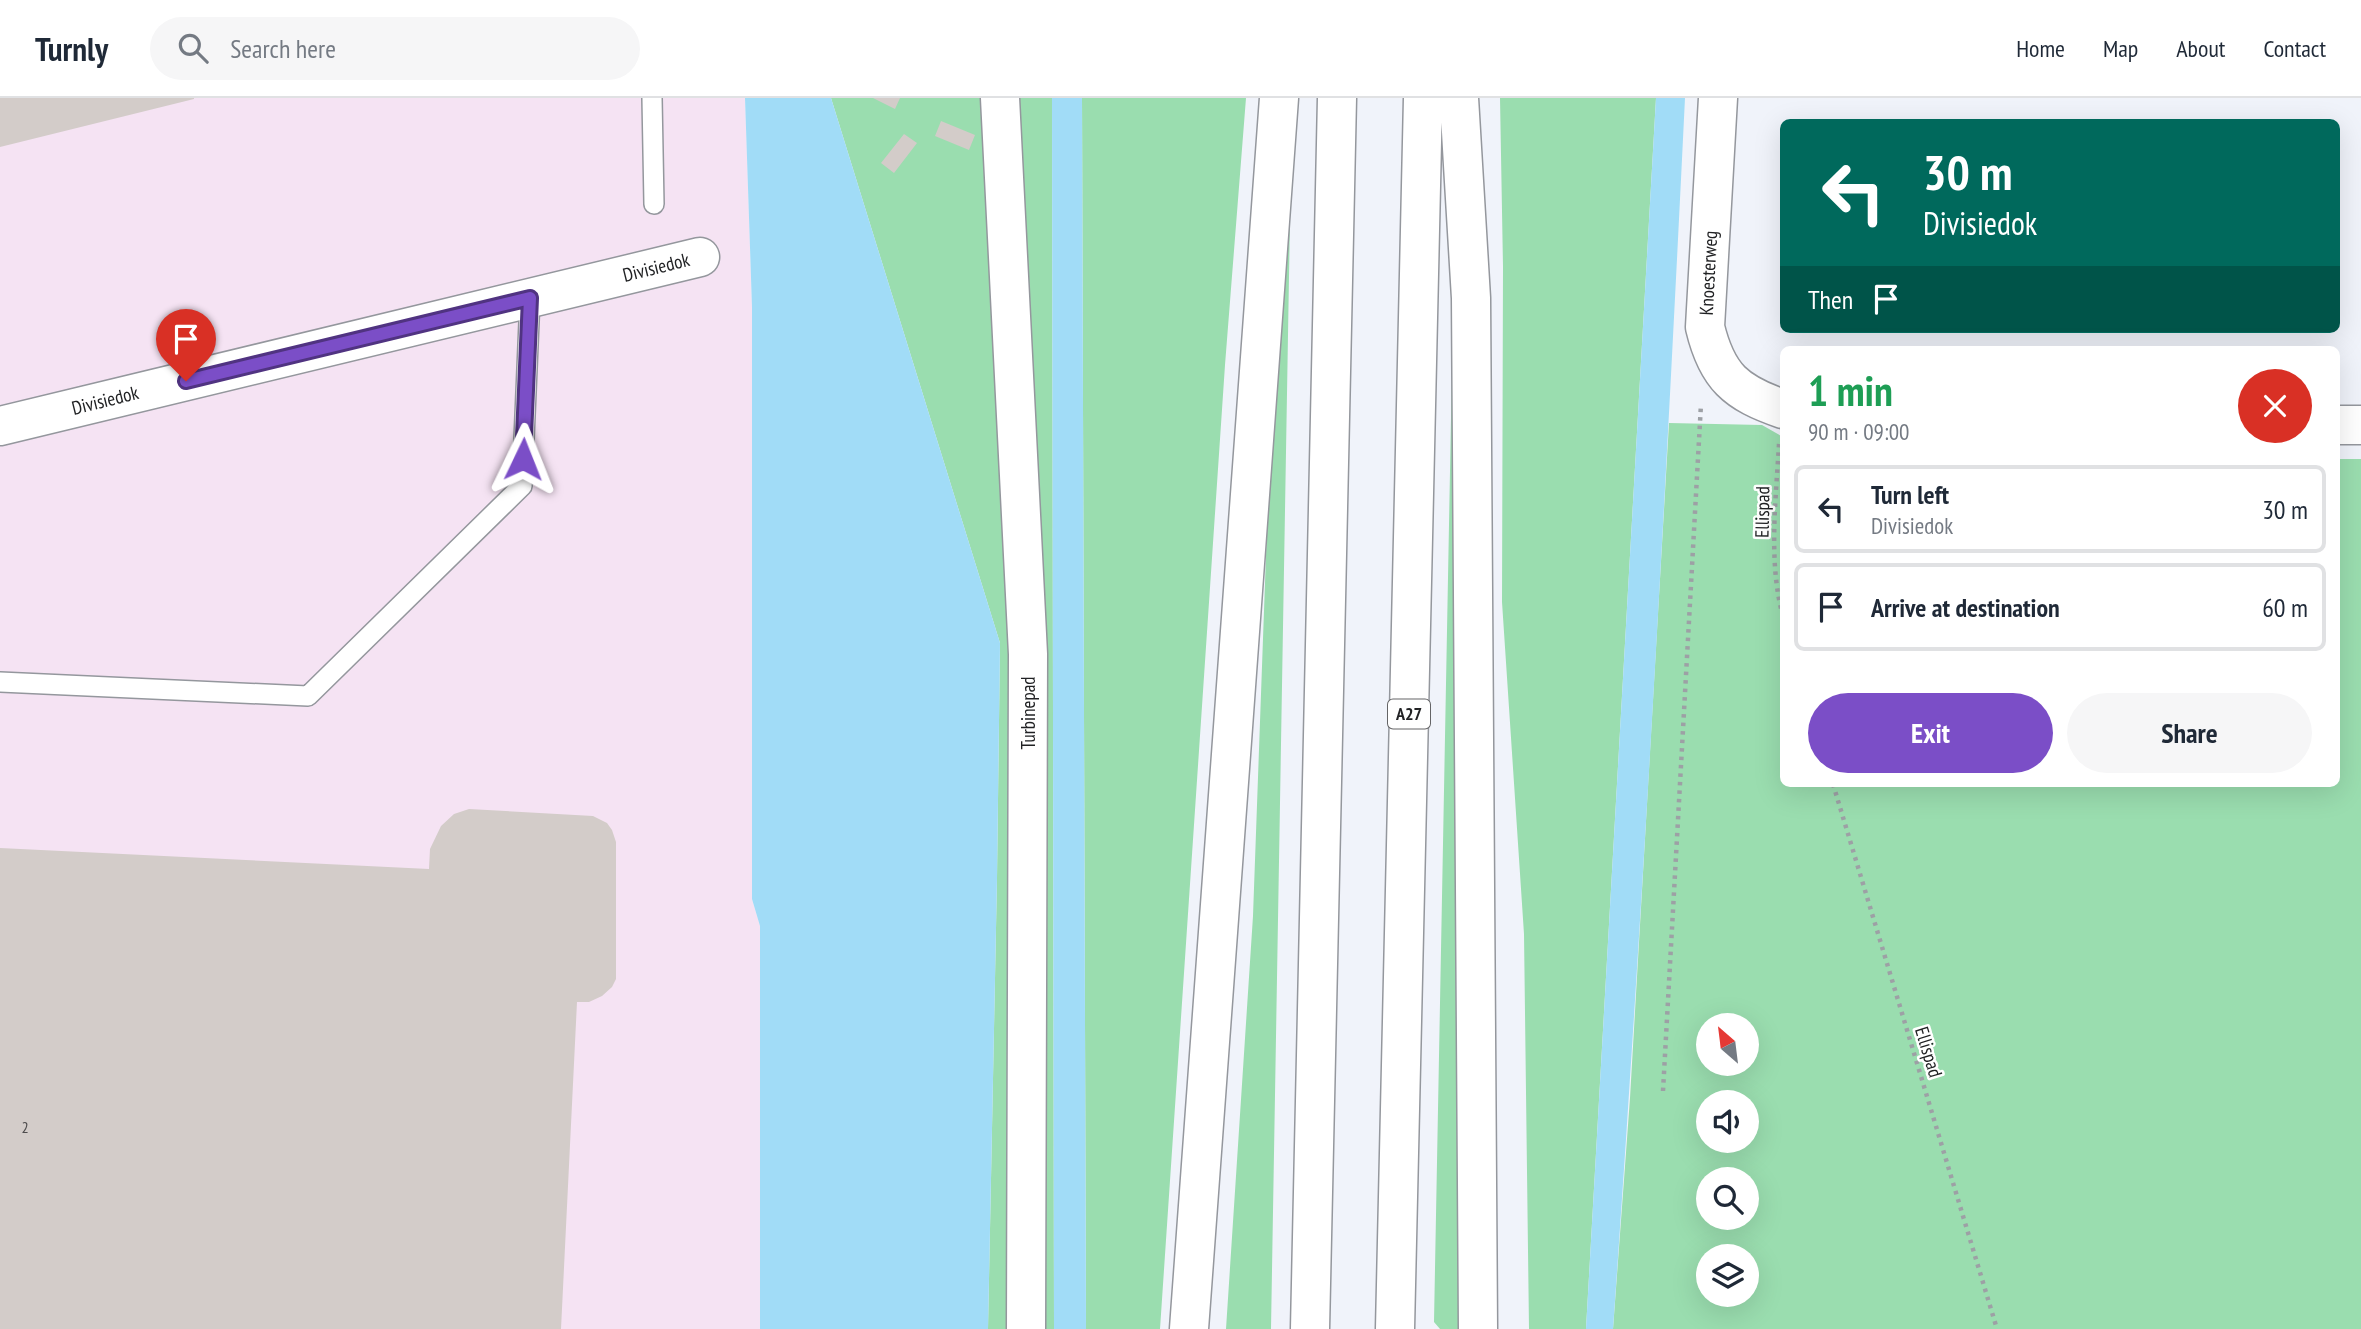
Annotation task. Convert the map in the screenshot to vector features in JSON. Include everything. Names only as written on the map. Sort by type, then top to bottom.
[{"type":"main road","name":"Turbinepad","points":[[1000,98],[1028,654],[1026,1329]]},
{"type":"main road","points":[[1189,1329],[1279,98]]},
{"type":"main road","points":[[1310,1329],[1337,98]]},
{"type":"main road","name":"A27","points":[[1395,1329],[1423,98]]},
{"type":"main road","points":[[1459,98],[1471,298],[1478,1329]]},
{"type":"main road","name":"Knoesterweg","points":[[1718,98],[1705,327],[1711,351],[1721,372],[1741,391],[1780,408]]},
{"type":"main road","name":"Divisiedok","points":[[0,426],[700,257]]},
{"type":"main road","points":[[2340,425],[2361,425]]},
{"type":"main road","points":[[1195,1246],[1198,1329]]},
{"type":"lane","points":[[652,98],[653,204]]},
{"type":"lane","points":[[0,682],[308,696],[522,486],[530,298]]},
{"type":"path","points":[[1663,1091],[1701,396]]},
{"type":"path","name":"Ellispad","points":[[1780,432],[1775,527],[1776,575],[1780,598]]},
{"type":"path","name":"Ellispad","points":[[1834,787],[1997,1329]]},
{"type":"shaded area","points":[[0,98],[745,98],[752,307],[752,899],[760,926],[760,1329],[0,1329]]},
{"type":"green space","points":[[831,98],[1052,98],[1054,1329],[988,1329],[1000,643]]},
{"type":"green space","points":[[1082,98],[1246,98],[1225,365],[1160,1329],[1086,1329]]},
{"type":"green space","points":[[1500,98],[1656,98],[1586,1329],[1529,1329],[1524,934],[1502,602],[1503,267]]},
{"type":"green space","points":[[1291,160],[1271,1329],[1226,1329],[1253,916],[1272,389]]},
{"type":"green space","points":[[1453,312],[1469,1329],[1440,1329],[1434,1322]]},
{"type":"green space","points":[[1669,423],[1762,425],[1780,435],[1780,787],[2340,787],[2340,459],[2361,459],[2361,1329],[1613,1329],[1630,1098]]},
{"type":"water","points":[[745,98],[831,98],[1000,643],[988,1329],[760,1329],[760,926],[752,899],[752,307]]},
{"type":"water","points":[[1052,98],[1082,98],[1086,1329],[1054,1329]]},
{"type":"water","points":[[1656,98],[1685,98],[1652,714],[1613,1329],[1586,1329]]},
{"type":"building","points":[[0,98],[194,98],[194,99],[0,147]]},
{"type":"building","points":[[873,98],[900,98],[895,109]]},
{"type":"building","points":[[941,121],[975,135],[969,150],[935,136]]},
{"type":"building","points":[[904,134],[917,143],[894,173],[881,163]]},
{"type":"building","points":[[469,809],[593,816],[607,823],[616,842],[616,979],[602,996],[589,1002],[577,1002],[561,1329],[0,1329],[0,848],[429,869],[430,849],[441,826],[454,814]]},
{"type":"route","points":[[186,381],[530,298],[523,459]]}]
